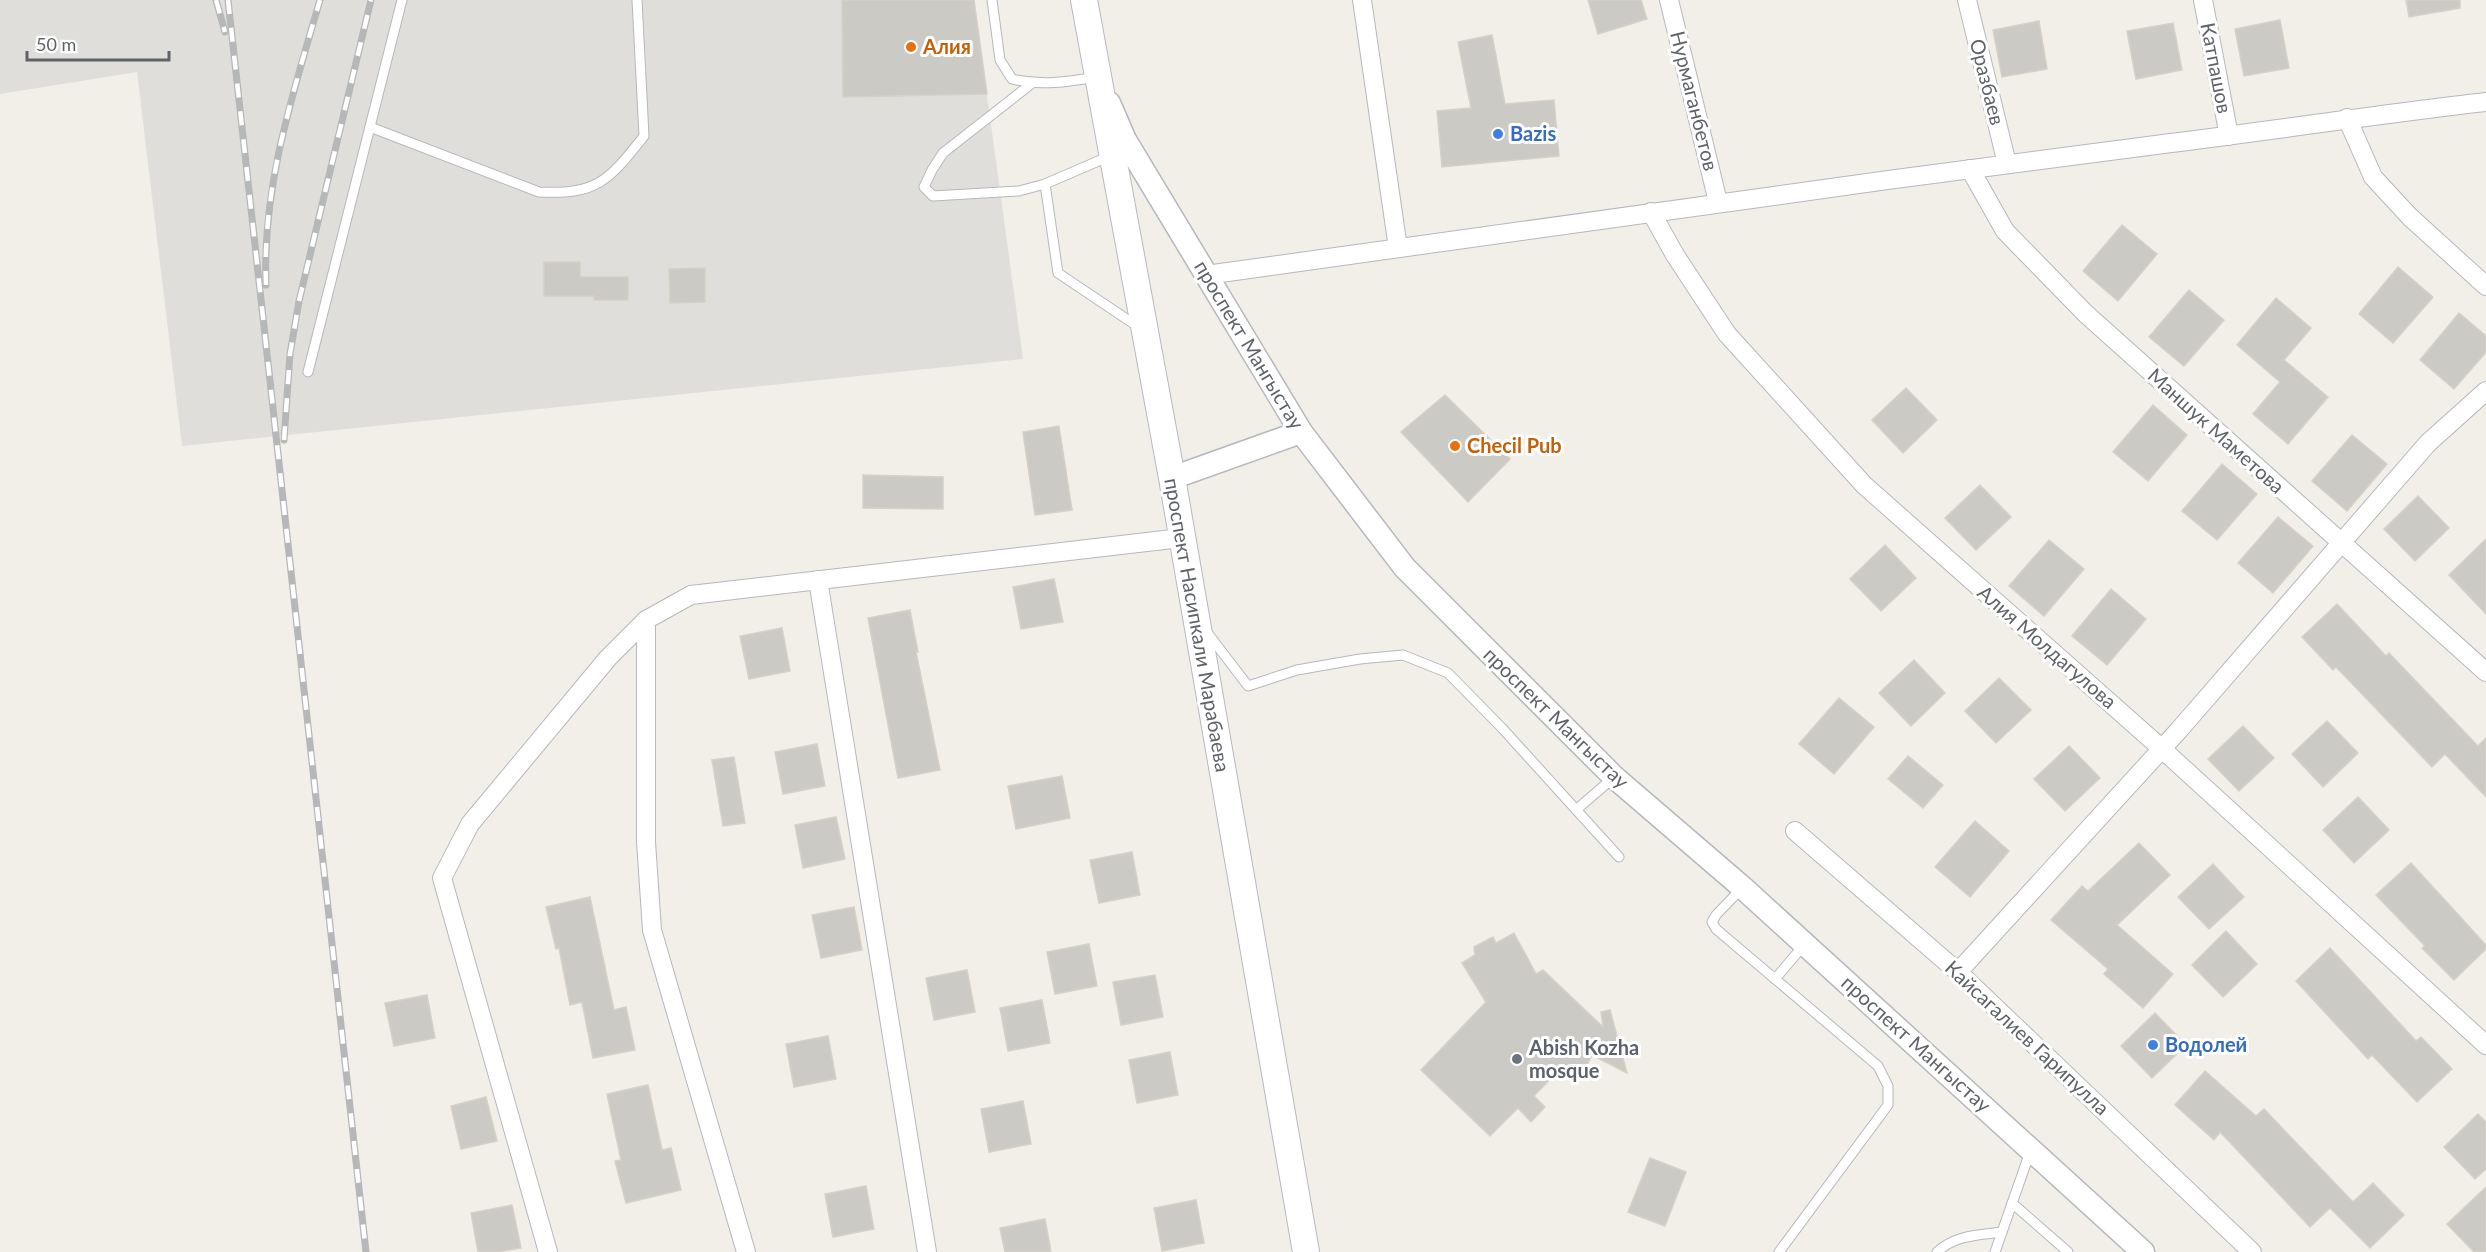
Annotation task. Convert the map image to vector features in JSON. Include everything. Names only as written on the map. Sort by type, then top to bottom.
[{"type":"main road","name":"проспект Насипкали Марабаева","points":[[1084,0],[1172,478],[1305,1252]]},
{"type":"street","points":[[1362,0],[1398,248]]},
{"type":"street","name":"Нурмаганбетов","points":[[1669,0],[1719,202]]},
{"type":"street","name":"Оразбаев","points":[[1967,0],[2007,164]]},
{"type":"street","name":"Катпашов","points":[[2203,0],[2229,136]]},
{"type":"street","name":"проспект Мангыстау","points":[[1098,77],[1125,140],[1301,432],[1405,568],[1614,777],[1742,887],[2143,1252]]},
{"type":"street","points":[[1206,275],[1719,202],[2229,136],[2347,118],[2486,102]]},
{"type":"street","points":[[2347,118],[2373,177],[2410,217],[2486,286]]},
{"type":"street","name":"Маншук Маметова","points":[[1970,169],[2005,231],[2086,314],[2486,672]]},
{"type":"street","name":"Алия Молдагулова","points":[[1652,212],[1675,255],[1726,334],[1864,485],[2161,748],[2486,1045]]},
{"type":"street","points":[[1958,972],[2061,862],[2428,443],[2486,391]]},
{"type":"street","points":[[1172,478],[1301,432]]},
{"type":"street","points":[[548,1252],[442,878],[470,824],[608,658],[646,620],[691,595],[1181,538]]},
{"type":"street","points":[[818,580],[927,1252]]},
{"type":"street","points":[[646,620],[646,842],[652,930],[746,1252]]},
{"type":"street","name":"Кайсагалиев Гарипулла","points":[[1795,831],[1958,972],[2252,1252]]},
{"type":"lane","points":[[308,372],[402,0]]},
{"type":"lane","points":[[370,127],[539,192],[562,193],[589,189],[618,170],[644,136],[637,0]]},
{"type":"lane","points":[[992,0],[1000,60],[1012,79],[1031,84],[1052,84],[1098,77]]},
{"type":"lane","points":[[1031,84],[943,153],[924,187],[933,196],[1019,191],[1045,184],[1112,155]]},
{"type":"lane","points":[[1045,184],[1058,273],[1144,331]]},
{"type":"lane","points":[[1196,617],[1248,686],[1297,670],[1360,659],[1403,655],[1448,673],[1502,728],[1618,857]]},
{"type":"lane","points":[[1576,810],[1614,777]]},
{"type":"lane","points":[[1742,887],[1716,915],[1712,922],[1716,929],[1878,1066],[1888,1086],[1888,1105],[1779,1252]]},
{"type":"lane","points":[[1775,979],[1805,944]]},
{"type":"lane","points":[[1995,1252],[2031,1149]]},
{"type":"lane","points":[[2012,1203],[2068,1252]]},
{"type":"lane","points":[[1937,1252],[1947,1243],[1961,1238],[2002,1232]]},
{"type":"shaded area","points":[[0,0],[974,0],[1023,359],[182,446],[137,72],[0,94]]},
{"type":"building","name":"Алия","points":[[842,0],[974,0],[987,94],[843,97]]},
{"type":"building","points":[[1588,0],[1641,0],[1647,19],[1598,34]]},
{"type":"building","points":[[2406,0],[2460,0],[2460,8],[2409,17]]},
{"type":"building","points":[[2280,20],[2289,68],[2244,76],[2235,29]]},
{"type":"building","points":[[2039,21],[2047,69],[2002,77],[1993,30]]},
{"type":"building","points":[[2173,23],[2182,70],[2136,79],[2127,31]]},
{"type":"building","name":"Bazis","points":[[1492,35],[1505,104],[1554,100],[1559,156],[1442,167],[1437,111],[1471,108],[1458,42]]},
{"type":"building","points":[[2122,225],[2157,254],[2118,301],[2083,271]]},
{"type":"building","points":[[544,262],[580,262],[580,277],[628,277],[628,300],[594,300],[594,296],[544,296]]},
{"type":"building","points":[[2398,267],[2433,297],[2393,343],[2359,314]]},
{"type":"building","points":[[705,268],[705,302],[670,303],[669,269]]},
{"type":"building","points":[[2189,290],[2224,320],[2184,366],[2149,337]]},
{"type":"building","points":[[2276,298],[2311,328],[2284,360],[2328,397],[2288,444],[2253,414],[2280,382],[2237,345]]},
{"type":"building","points":[[2459,313],[2486,336],[2486,352],[2454,389],[2420,360]]},
{"type":"building","points":[[1906,388],[1937,420],[1903,453],[1872,420]]},
{"type":"building","name":"Checil Pub","points":[[1445,395],[1510,459],[1468,502],[1401,432]]},
{"type":"building","points":[[2153,405],[2187,435],[2148,481],[2113,452]]},
{"type":"building","points":[[1059,426],[1072,510],[1035,515],[1023,432]]},
{"type":"building","points":[[2352,435],[2387,464],[2347,511],[2312,481]]},
{"type":"building","points":[[2222,464],[2257,494],[2217,540],[2182,511]]},
{"type":"building","points":[[863,475],[943,477],[943,509],[863,508]]},
{"type":"building","points":[[1980,485],[2011,517],[1976,550],[1945,518]]},
{"type":"building","points":[[2418,496],[2449,528],[2415,561],[2384,529]]},
{"type":"building","points":[[2278,517],[2313,546],[2273,593],[2238,563]]},
{"type":"building","points":[[2486,539],[2486,614],[2449,575]]},
{"type":"building","points":[[2049,540],[2084,569],[2044,616],[2009,586]]},
{"type":"building","points":[[1885,545],[1916,578],[1881,611],[1850,579]]},
{"type":"building","points":[[1054,579],[1063,622],[1021,629],[1013,587]]},
{"type":"building","points":[[2111,589],[2146,619],[2107,665],[2072,636]]},
{"type":"building","points":[[2337,604],[2386,656],[2389,653],[2478,746],[2486,738],[2486,797],[2445,754],[2432,767],[2336,667],[2333,670],[2302,637]]},
{"type":"building","points":[[910,610],[918,652],[916,652],[940,770],[898,778],[868,618]]},
{"type":"building","points":[[782,628],[790,671],[749,679],[740,636]]},
{"type":"building","points":[[1914,660],[1945,693],[1911,726],[1879,693]]},
{"type":"building","points":[[1999,678],[2031,710],[1996,743],[1965,711]]},
{"type":"building","points":[[1839,698],[1874,727],[1834,774],[1799,744]]},
{"type":"building","points":[[2327,721],[2358,753],[2323,787],[2292,754]]},
{"type":"building","points":[[2243,726],[2274,758],[2239,791],[2208,759]]},
{"type":"building","points":[[817,744],[825,786],[783,794],[775,752]]},
{"type":"building","points":[[2069,746],[2100,778],[2065,811],[2034,779]]},
{"type":"building","points":[[1908,756],[1943,785],[1923,808],[1888,779]]},
{"type":"building","points":[[734,757],[745,823],[723,826],[712,760]]},
{"type":"building","points":[[1062,776],[1070,818],[1016,829],[1008,786]]},
{"type":"building","points":[[2358,797],[2389,830],[2354,863],[2323,830]]},
{"type":"building","points":[[836,817],[845,859],[803,868],[795,825]]},
{"type":"building","points":[[1975,821],[2009,851],[1970,897],[1935,867]]},
{"type":"building","points":[[2139,843],[2170,875],[2117,925],[2173,974],[2143,1008],[2104,974],[2108,969],[2051,920],[2082,886],[2088,891]]},
{"type":"building","points":[[1132,852],[1140,895],[1099,903],[1090,860]]},
{"type":"building","points":[[2411,863],[2486,945],[2486,949],[2454,980],[2422,948],[2425,946],[2376,895]]},
{"type":"building","points":[[2213,864],[2244,897],[2209,929],[2178,897]]},
{"type":"building","points":[[590,897],[614,1010],[626,1007],[635,1050],[593,1058],[582,1002],[570,1005],[559,948],[556,949],[546,907]]},
{"type":"building","points":[[854,907],[862,950],[821,958],[812,915]]},
{"type":"building","points":[[2226,931],[2257,964],[2223,997],[2192,965]]},
{"type":"building","points":[[1514,933],[1536,974],[1543,970],[1603,1027],[1601,1012],[1610,1010],[1627,1073],[1592,1055],[1581,1078],[1561,1068],[1534,1096],[1545,1107],[1531,1122],[1518,1108],[1490,1136],[1421,1070],[1486,1002],[1462,963],[1475,955],[1474,947],[1493,937],[1496,943]]},
{"type":"building","points":[[1089,944],[1097,986],[1055,994],[1047,952]]},
{"type":"building","points":[[2330,948],[2416,1041],[2421,1037],[2452,1069],[2417,1102],[2372,1055],[2368,1059],[2296,981]]},
{"type":"building","points":[[967,970],[975,1012],[934,1020],[926,978]]},
{"type":"building","points":[[1155,975],[1163,1017],[1121,1025],[1113,982]]},
{"type":"building","points":[[427,995],[435,1038],[394,1046],[385,1003]]},
{"type":"building","points":[[1042,1000],[1050,1043],[1008,1051],[1000,1008]]},
{"type":"building","name":"Водолей","points":[[2155,1013],[2186,1045],[2152,1078],[2121,1046]]},
{"type":"building","points":[[828,1036],[836,1079],[794,1087],[786,1044]]},
{"type":"building","points":[[1170,1052],[1178,1095],[1137,1103],[1129,1060]]},
{"type":"building","points":[[2205,1071],[2256,1116],[2264,1109],[2353,1202],[2373,1183],[2404,1215],[2370,1248],[2330,1208],[2310,1227],[2220,1132],[2214,1140],[2175,1105]]},
{"type":"building","points":[[648,1085],[662,1150],[671,1148],[681,1190],[626,1203],[615,1161],[621,1160],[607,1094]]},
{"type":"building","points":[[486,1097],[497,1141],[461,1149],[451,1106]]},
{"type":"building","points":[[1023,1101],[1031,1144],[989,1152],[981,1109]]},
{"type":"building","points":[[2478,1114],[2486,1122],[2486,1169],[2475,1179],[2444,1147]]},
{"type":"building","points":[[1650,1158],[1686,1172],[1665,1226],[1628,1212]]},
{"type":"building","points":[[866,1186],[874,1229],[833,1237],[825,1194]]},
{"type":"building","points":[[2486,1187],[2486,1252],[2474,1252],[2447,1224]]},
{"type":"building","points":[[1196,1200],[1204,1243],[1162,1251],[1154,1208]]},
{"type":"building","points":[[512,1205],[521,1248],[478,1252],[471,1213]]},
{"type":"building","points":[[1045,1219],[1051,1252],[1005,1252],[1000,1228]]},
{"type":"railway","points":[[216,0],[225,32]]},
{"type":"railway","points":[[228,0],[366,1252]]},
{"type":"railway","points":[[266,285],[266,248],[274,176],[290,105],[320,0]]},
{"type":"railway","points":[[284,440],[290,354],[299,301],[371,0]]},
{"type":"place","name":"Алия","points":[[911,47]]},
{"type":"place","name":"Bazis","points":[[1498,134]]},
{"type":"place","name":"Checil Pub","points":[[1455,446]]},
{"type":"place","name":"Водолей","points":[[2153,1045]]},
{"type":"place","name":"Abish Kozha mosque","points":[[1517,1059]]}]
